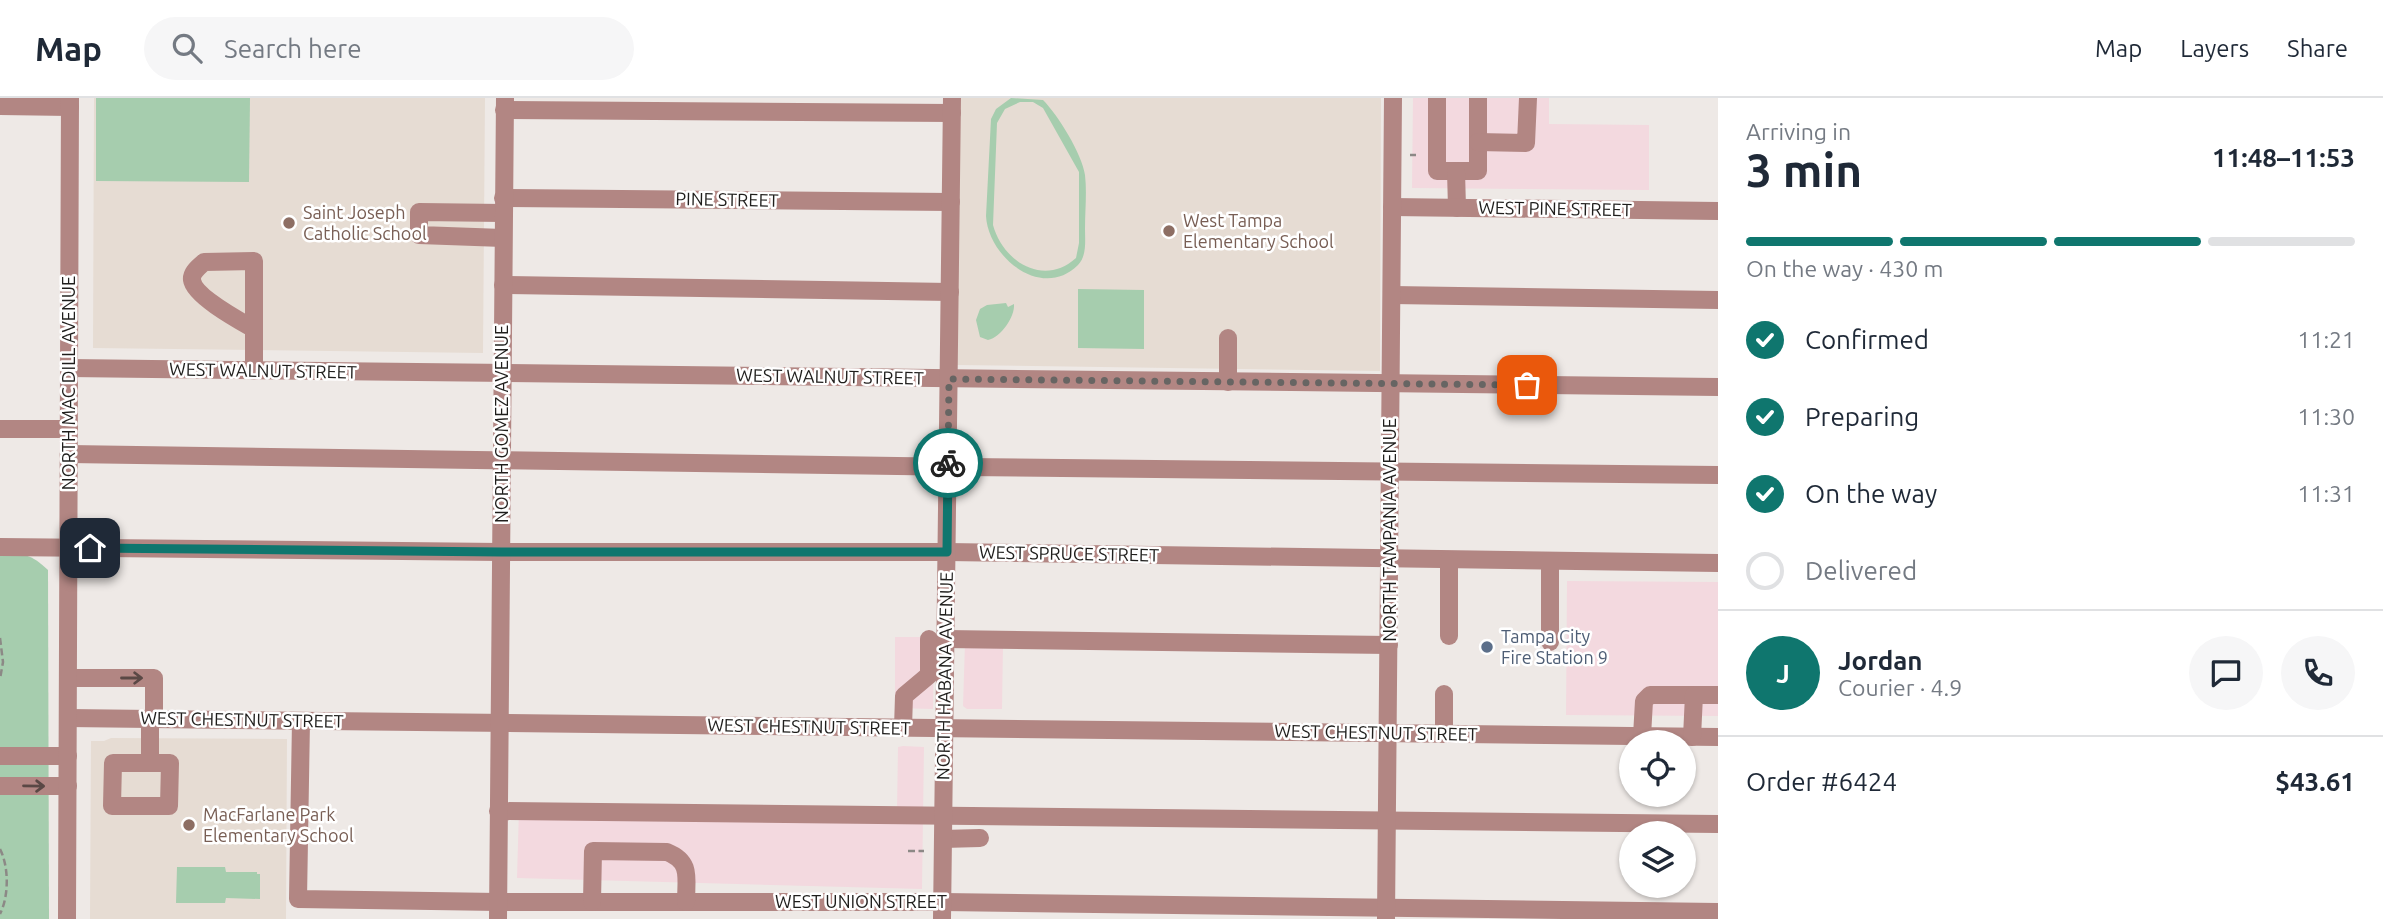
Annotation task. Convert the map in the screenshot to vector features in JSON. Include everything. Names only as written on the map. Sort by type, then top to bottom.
[{"type":"street","name":"NORTH TAMPANIA AVENUE","points":[[1386,913],[1393,98]]},
{"type":"street","points":[[1437,98],[1437,171],[1478,171],[1478,98]]},
{"type":"street","points":[[1478,142],[1527,142],[1528,98]]},
{"type":"street","points":[[0,106],[70,102]]},
{"type":"street","name":"NORTH MAC DILL AVENUE","points":[[67,919],[70,102]]},
{"type":"street","points":[[505,104],[952,106]]},
{"type":"street","name":"NORTH GOMEZ AVENUE","points":[[498,910],[505,104]]},
{"type":"street","name":"NORTH HABANA AVENUE","points":[[942,911],[945,729],[937,647],[947,552],[952,106]]},
{"type":"street","points":[[1456,171],[1457,208]]},
{"type":"street","name":"PINE STREET","points":[[503,237],[419,235],[419,212],[503,206],[951,202]]},
{"type":"street","name":"WEST PINE STREET","points":[[1392,207],[1718,212]]},
{"type":"street","points":[[254,329],[196,289],[192,282],[193,274],[204,262],[254,261],[254,329],[254,371]]},
{"type":"street","points":[[503,285],[950,292]]},
{"type":"street","points":[[1392,295],[1718,300]]},
{"type":"street","points":[[1228,338],[1228,382]]},
{"type":"street","name":"WEST WALNUT STREET","points":[[69,369],[1718,387]]},
{"type":"street","points":[[0,429],[69,429]]},
{"type":"street","points":[[69,454],[1718,475]]},
{"type":"street","name":"WEST SPRUCE STREET","points":[[0,547],[501,552],[947,552],[1718,563]]},
{"type":"street","points":[[1449,560],[1449,636]]},
{"type":"street","points":[[1550,561],[1550,642]]},
{"type":"street","points":[[903,728],[904,696],[929,675],[937,647],[1389,645]]},
{"type":"street","points":[[68,678],[154,678],[150,763]]},
{"type":"street","points":[[1444,694],[1444,734]]},
{"type":"street","points":[[1642,730],[1644,701],[1650,695],[1718,695]]},
{"type":"street","points":[[1692,730],[1693,695]]},
{"type":"street","name":"WEST CHESTNUT STREET","points":[[68,718],[1619,736]]},
{"type":"street","name":"WEST UNION STREET","points":[[301,721],[298,898],[498,910],[592,902],[686,902],[942,911],[1718,912]]},
{"type":"street","name":"WEST CHESTNUT STREET","points":[[1696,737],[1718,737]]},
{"type":"street","points":[[0,756],[68,756]]},
{"type":"street","points":[[0,786],[68,786]]},
{"type":"street","points":[[498,811],[1718,824]]},
{"type":"street","points":[[943,839],[981,838]]},
{"type":"street","points":[[592,902],[593,851],[667,852],[678,856],[686,869],[686,902]]},
{"type":"path","points":[[1410,155],[1416,155]]},
{"type":"path","points":[[0,638],[3,662],[0,679]]},
{"type":"path","points":[[0,849],[6,872],[6,890],[0,914]]},
{"type":"path","points":[[908,851],[924,851]]},
{"type":"shaded area","name":"Saint Joseph Catholic School","points":[[94,98],[485,98],[483,353],[93,348]]},
{"type":"shaded area","name":"West Tampa Elementary School","points":[[960,98],[1381,98],[1380,371],[957,365]]},
{"type":"shaded area","points":[[1413,98],[1549,98],[1549,124],[1649,125],[1649,190],[1412,188]]},
{"type":"shaded area","points":[[1567,581],[1718,582],[1718,716],[1566,715]]},
{"type":"shaded area","points":[[895,637],[934,637],[933,709],[895,708]]},
{"type":"shaded area","points":[[965,643],[1003,644],[1002,709],[967,709],[963,706]]},
{"type":"shaded area","name":"MacFarlane Park Elementary School","points":[[111,738],[287,739],[286,919],[90,919],[91,741]]},
{"type":"shaded area","points":[[898,747],[924,747],[922,889],[517,878],[519,809],[897,811]]},
{"type":"green space","points":[[96,98],[250,98],[249,182],[96,181]]},
{"type":"green space","points":[[1011,98],[1043,100],[1062,125],[1083,166],[1086,181],[1085,248],[1078,265],[1064,275],[1049,278],[1034,276],[1019,269],[1006,259],[989,231],[986,216],[991,119],[996,109]],"holes":[[[1020,102],[1033,102],[1043,108],[1079,172],[1079,243],[1076,258],[1051,270],[1038,270],[1015,259],[998,238],[993,225],[997,123],[1005,109]]]},
{"type":"green space","points":[[1078,289],[1144,290],[1144,349],[1078,348]]},
{"type":"green space","points":[[1006,303],[1008,307],[1014,304],[1014,309],[1006,326],[993,338],[988,340],[980,337],[976,320],[980,309],[987,305]]},
{"type":"green space","points":[[0,553],[26,556],[48,570],[49,919],[0,919]]},
{"type":"green space","points":[[177,867],[225,867],[226,872],[257,872],[260,874],[260,899],[226,898],[225,903],[176,903]]},
{"type":"way so far","points":[[948,463],[949,379],[1527,385]]},
{"type":"place","name":"Saint Joseph Catholic School","points":[[289,223]]},
{"type":"place","name":"West Tampa Elementary School","points":[[1169,231]]},
{"type":"place","name":"Tampa City Fire Station 9","points":[[1487,647]]},
{"type":"place","name":"MacFarlane Park Elementary School","points":[[189,825]]},
{"type":"route","points":[[90,548],[947,552],[948,463]]}]
